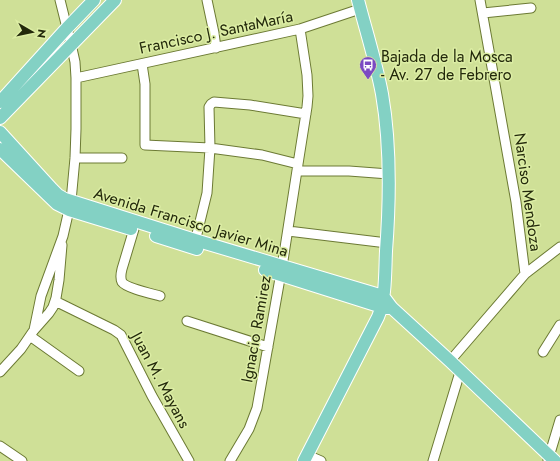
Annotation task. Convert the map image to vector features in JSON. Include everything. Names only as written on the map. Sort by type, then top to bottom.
[{"type":"main road","points":[[0,102],[94,0]]},
{"type":"main road","points":[[0,118],[114,0]]},
{"type":"main road","points":[[306,458],[386,304],[389,174],[386,130],[379,79],[359,5]]},
{"type":"main road","name":"Avenida Francisco Javier Mina","points":[[0,132],[70,206],[134,230],[194,244]]},
{"type":"main road","name":"Avenida Francisco Javier Mina","points":[[0,149],[53,201],[61,206],[70,206],[386,304],[450,361],[551,459]]},
{"type":"street","points":[[32,333],[41,296],[63,236],[70,206],[75,158],[76,78],[71,44],[60,0]]},
{"type":"street","points":[[207,0],[216,48]]},
{"type":"street","name":"Narciso Mendoza","points":[[450,361],[525,274],[516,202],[480,0]]},
{"type":"street","name":"Francisco J. SantaMaría","points":[[76,78],[300,29],[359,5]]},
{"type":"street","points":[[483,13],[530,8]]},
{"type":"street","name":"Ignacio Ramirez","points":[[230,461],[249,429],[257,408],[282,271],[308,96],[308,80],[300,29]]},
{"type":"street","points":[[142,64],[145,84],[145,145],[210,148],[262,155],[297,168],[389,174]]},
{"type":"street","points":[[194,244],[207,193],[210,148],[209,107],[211,104],[214,102],[250,105],[306,114]]},
{"type":"street","points":[[75,158],[122,158]]},
{"type":"street","points":[[134,230],[120,275],[121,281],[125,285],[160,296]]},
{"type":"street","points":[[288,231],[387,243]]},
{"type":"street","points":[[0,372],[21,349],[53,307],[60,280],[63,236]]},
{"type":"street","points":[[525,274],[560,246]]},
{"type":"street","name":"Juan M. Mayans","points":[[55,301],[114,330],[121,336],[152,396],[189,461]]},
{"type":"street","points":[[188,321],[268,346]]},
{"type":"street","points":[[543,352],[560,325]]},
{"type":"street","points":[[32,333],[78,370]]},
{"type":"street","points":[[433,461],[460,372]]},
{"type":"street","points":[[551,459],[560,420]]},
{"type":"street","points":[[0,446],[22,461]]},
{"type":"street","points":[[306,458],[322,461]]},
{"type":"place","name":"Bajada de la Mosca - Av. 27 de Febrero","points":[[368,80]]}]
